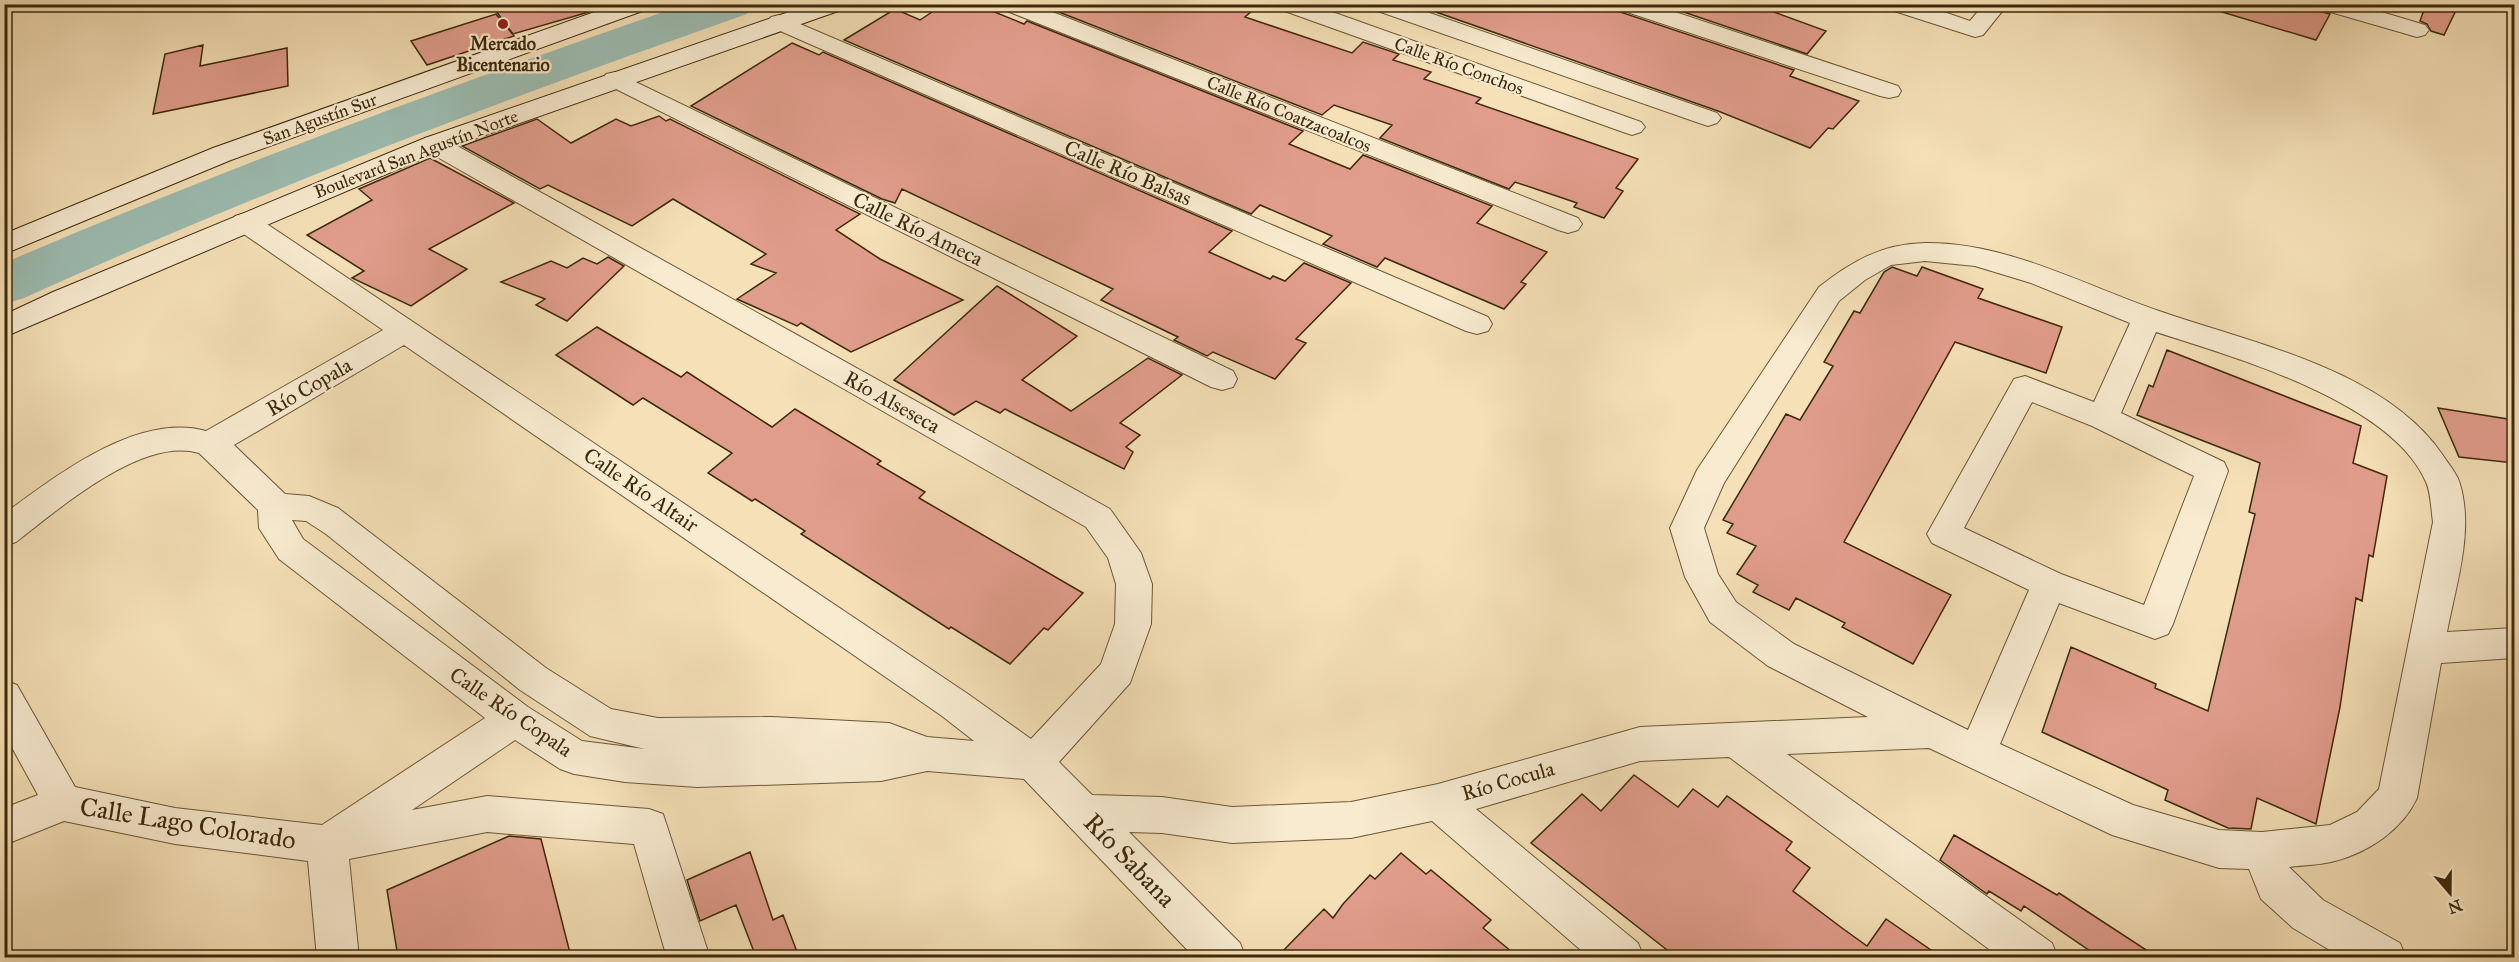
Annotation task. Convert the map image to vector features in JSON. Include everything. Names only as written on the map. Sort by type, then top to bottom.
[{"type":"street","name":"San Agustín Sur","points":[[4,245],[222,154],[640,4]]},
{"type":"street","name":"Boulevard San Agustín Norte","points":[[4,327],[63,299],[434,144],[615,79],[836,4]]},
{"type":"street","name":"Calle Río Coatzacoalcos","points":[[1010,4],[1569,224]]},
{"type":"street","name":"Calle Río Conchos","points":[[1287,4],[1632,127]]},
{"type":"street","name":"Calle Río Conchos","points":[[1380,4],[1708,118]]},
{"type":"street","points":[[1626,4],[1889,91]]},
{"type":"street","points":[[1896,4],[1975,30],[1996,4]]},
{"type":"street","points":[[2328,4],[2417,30]]},
{"type":"street","name":"Calle Río Balsas","points":[[779,22],[1477,324]]},
{"type":"street","name":"Calle Río Ameca","points":[[615,79],[1222,379]]},
{"type":"street","name":"Río Alseseca","points":[[434,144],[1098,518],[1124,552],[1134,584],[1132,624],[1117,672],[1034,763]]},
{"type":"street","name":"Calle Río Altair","points":[[245,222],[407,330],[955,705],[1034,763]]},
{"type":"street","points":[[1925,252],[1976,257],[2041,276],[2147,318],[2276,360],[2325,380],[2372,408],[2415,440],[2442,480],[2450,522],[2425,650],[2397,798],[2371,825],[2334,843],[2262,851],[2219,849],[2127,822],[1932,731],[1781,655],[1723,612],[1702,577],[1687,528],[1709,479],[1829,294],[1854,273],[1884,257],[1925,252]]},
{"type":"street","points":[[2103,418],[2147,318]]},
{"type":"street","name":"Río Copala","points":[[210,444],[407,330]]},
{"type":"street","points":[[2025,387],[2103,418],[2212,471],[2155,624],[2049,584],[1944,534],[1997,434],[2025,387]]},
{"type":"street","points":[[4,533],[51,498],[146,443],[183,436],[210,444],[274,504]]},
{"type":"street","name":"Calle Río Copala","points":[[927,754],[881,765],[697,770],[625,765],[574,757],[515,719],[291,549],[276,528],[274,504],[314,510],[338,525],[533,679],[603,724],[658,735],[772,734],[889,740],[927,754],[1034,763]]},
{"type":"street","points":[[1978,751],[2049,584]]},
{"type":"street","points":[[2425,650],[2514,643]]},
{"type":"street","name":"Calle Lago Colorado","points":[[4,696],[63,803],[175,826],[327,844],[487,814],[649,827],[689,957]]},
{"type":"street","points":[[338,957],[327,844],[515,719]]},
{"type":"street","name":"Río Cocula","points":[[1084,813],[1162,814],[1233,825],[1351,820],[1438,802],[1640,744],[1932,731]]},
{"type":"street","points":[[1735,739],[2037,957]]},
{"type":"street","name":"Río Sabana","points":[[1034,763],[1225,957]]},
{"type":"street","points":[[1438,802],[1623,957]]},
{"type":"street","points":[[4,827],[63,803]]},
{"type":"street","points":[[2262,851],[2276,885],[2308,914],[2385,957]]},
{"type":"building","points":[[491,4],[588,4],[589,12],[513,34]]},
{"type":"building","points":[[944,4],[975,4],[1024,24],[1027,21],[1303,131],[1289,144],[1350,169],[1363,155],[1492,206],[1477,223],[1547,252],[1521,282],[1526,284],[1504,309],[1385,258],[1377,267],[1323,244],[1332,236],[1260,205],[1251,214],[844,40],[895,9],[920,20]]},
{"type":"building","points":[[1050,4],[1260,4],[1245,17],[1352,53],[1363,42],[1399,54],[1393,60],[1431,72],[1424,79],[1481,98],[1476,103],[1638,159],[1616,188],[1623,191],[1604,218],[1574,207],[1577,203],[1515,182],[1509,189],[1380,138],[1392,125],[1334,105],[1322,115],[1046,7]]},
{"type":"building","points":[[1413,4],[1613,4],[1617,11],[1794,70],[1790,76],[1859,101],[1833,129],[1828,128],[1810,148],[1718,111]]},
{"type":"building","points":[[1660,4],[1752,4],[1826,31],[1807,54]]},
{"type":"building","points":[[2224,4],[2315,4],[2319,11],[2330,14],[2316,40],[2222,12]]},
{"type":"building","points":[[2426,4],[2459,4],[2444,35],[2431,31],[2427,24],[2420,21]]},
{"type":"building","points":[[496,14],[514,36],[427,65],[411,41]]},
{"type":"building","points":[[792,43],[819,55],[823,52],[1232,231],[1209,252],[1270,279],[1273,276],[1285,281],[1304,263],[1351,283],[1296,339],[1306,343],[1275,379],[1213,352],[1207,356],[1174,340],[1178,337],[1101,300],[1113,289],[902,189],[895,203],[882,199],[691,106]]},
{"type":"building","points":[[203,45],[200,66],[287,48],[288,86],[153,114],[165,54]]},
{"type":"building","points":[[659,116],[666,121],[670,119],[860,214],[836,230],[880,259],[963,300],[851,352],[801,323],[797,326],[737,299],[776,273],[751,264],[766,254],[673,199],[632,226],[548,185],[540,189],[462,146],[537,119],[571,143],[616,119],[631,126]]},
{"type":"building","points":[[430,158],[514,203],[429,249],[467,269],[411,306],[352,278],[364,271],[307,235],[372,200],[359,189]]},
{"type":"building","points":[[608,257],[624,266],[567,321],[536,305],[545,299],[501,282],[551,261],[567,268],[583,258],[597,264]]},
{"type":"building","points":[[1892,267],[1917,276],[1922,267],[1983,289],[1978,298],[2062,327],[2046,373],[1955,342],[1844,542],[1951,595],[1913,664],[1842,627],[1845,623],[1796,598],[1789,610],[1753,592],[1758,585],[1737,574],[1756,546],[1727,533],[1733,524],[1723,520],[1786,414],[1800,420],[1833,366],[1824,362],[1854,311],[1860,313],[1884,272]]},
{"type":"building","points":[[997,286],[1077,336],[1022,380],[1071,411],[1148,358],[1182,375],[1120,423],[1140,435],[1126,447],[1133,452],[1124,469],[1005,409],[1000,413],[976,401],[954,415],[894,380]]},
{"type":"building","points":[[597,327],[681,377],[687,372],[772,427],[795,409],[881,461],[877,464],[925,492],[919,498],[1083,593],[1048,630],[1044,628],[1010,664],[951,627],[949,629],[801,534],[805,531],[755,499],[752,501],[708,473],[732,453],[643,398],[633,405],[556,355]]},
{"type":"building","points":[[2167,350],[2361,426],[2353,463],[2387,476],[2373,557],[2369,555],[2362,601],[2356,598],[2340,707],[2316,824],[2257,798],[2251,829],[2228,828],[2165,800],[2168,790],[2042,732],[2071,647],[2156,684],[2155,688],[2208,711],[2255,514],[2249,512],[2260,463],[2137,415],[2149,385],[2153,387]]},
{"type":"building","points":[[2438,408],[2514,420],[2514,463],[2459,457]]},
{"type":"building","points":[[1634,775],[1678,807],[1693,789],[1718,807],[1727,796],[1792,842],[1786,850],[1810,868],[1793,891],[1842,928],[1867,946],[1886,919],[1941,957],[1676,957],[1531,843],[1582,794],[1601,811]]},
{"type":"building","points":[[1954,835],[2057,895],[2059,893],[2157,957],[2099,957],[2024,906],[2021,911],[1989,891],[1987,894],[1940,860]]},
{"type":"building","points":[[509,836],[541,839],[571,957],[398,957],[387,890]]},
{"type":"building","points":[[750,852],[773,920],[783,915],[799,957],[756,957],[736,905],[700,921],[687,880]]},
{"type":"building","points":[[1401,853],[1426,874],[1431,870],[1491,920],[1483,928],[1518,957],[1277,957],[1324,909],[1333,918],[1370,875],[1375,879]]},
{"type":"waterway","points":[[4,285],[273,171],[731,4]]},
{"type":"place","name":"Mercado Bicentenario","points":[[503,24]]}]
